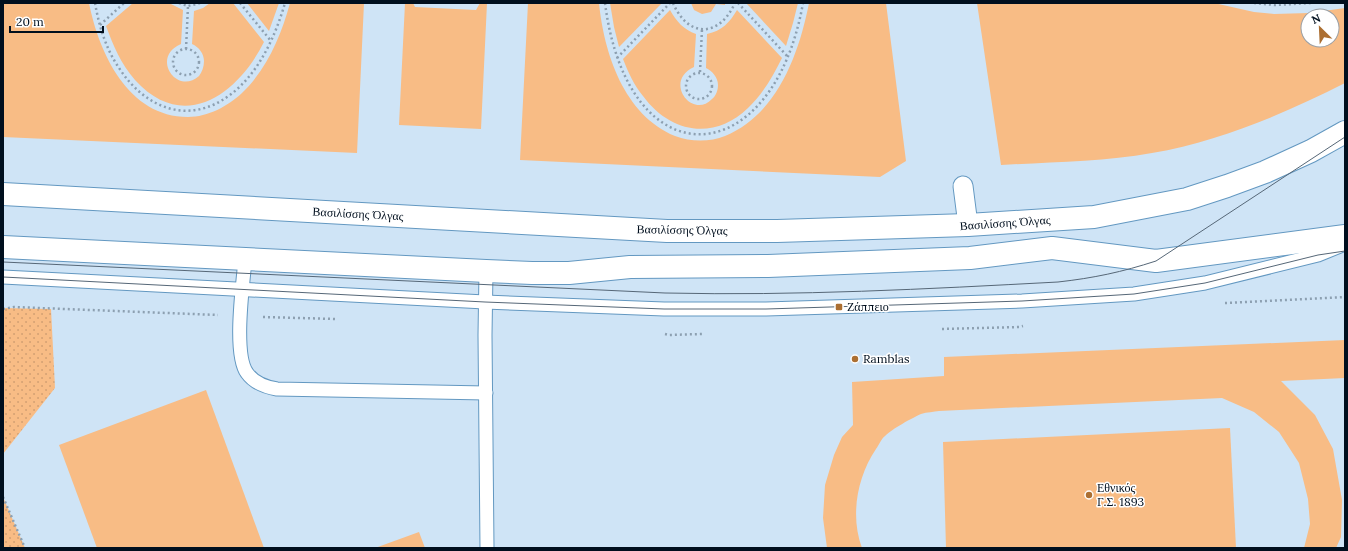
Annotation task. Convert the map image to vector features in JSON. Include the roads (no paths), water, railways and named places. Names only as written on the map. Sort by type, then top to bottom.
[{"type":"street","name":"Βασιλίσσης Όλγας","points":[[3,194],[667,231],[777,231],[968,225],[1094,217],[1187,198],[1265,172],[1311,151],[1345,132]]},
{"type":"street","points":[[963,186],[968,225]]},
{"type":"street","points":[[3,247],[245,260],[532,273],[569,273],[630,267],[727,267],[932,260],[970,258],[1052,248],[1156,261],[1345,236]]},
{"type":"lane","points":[[3,277],[485,302],[720,310],[1030,300],[1134,294],[1205,283],[1318,255],[1345,244]]},
{"type":"lane","points":[[245,260],[242,290],[240,350],[242,362],[247,373],[255,381],[265,387],[277,389],[486,393]]},
{"type":"lane","points":[[486,271],[487,548]]},
{"type":"tram line","points":[[3,262],[665,293],[714,294],[812,293],[1058,282],[1108,274],[1156,261],[1345,137]]},
{"type":"tram line","points":[[3,277],[485,302],[664,309],[766,309],[1022,301],[1134,294],[1205,283],[1318,255],[1345,251]]},
{"type":"place","name":"Ζάππειο","points":[[839,307]]},
{"type":"place","name":"Ramblas","points":[[855,359]]},
{"type":"place","name":"Εθνικός Γ.Σ. 1893","points":[[1089,495]]}]
